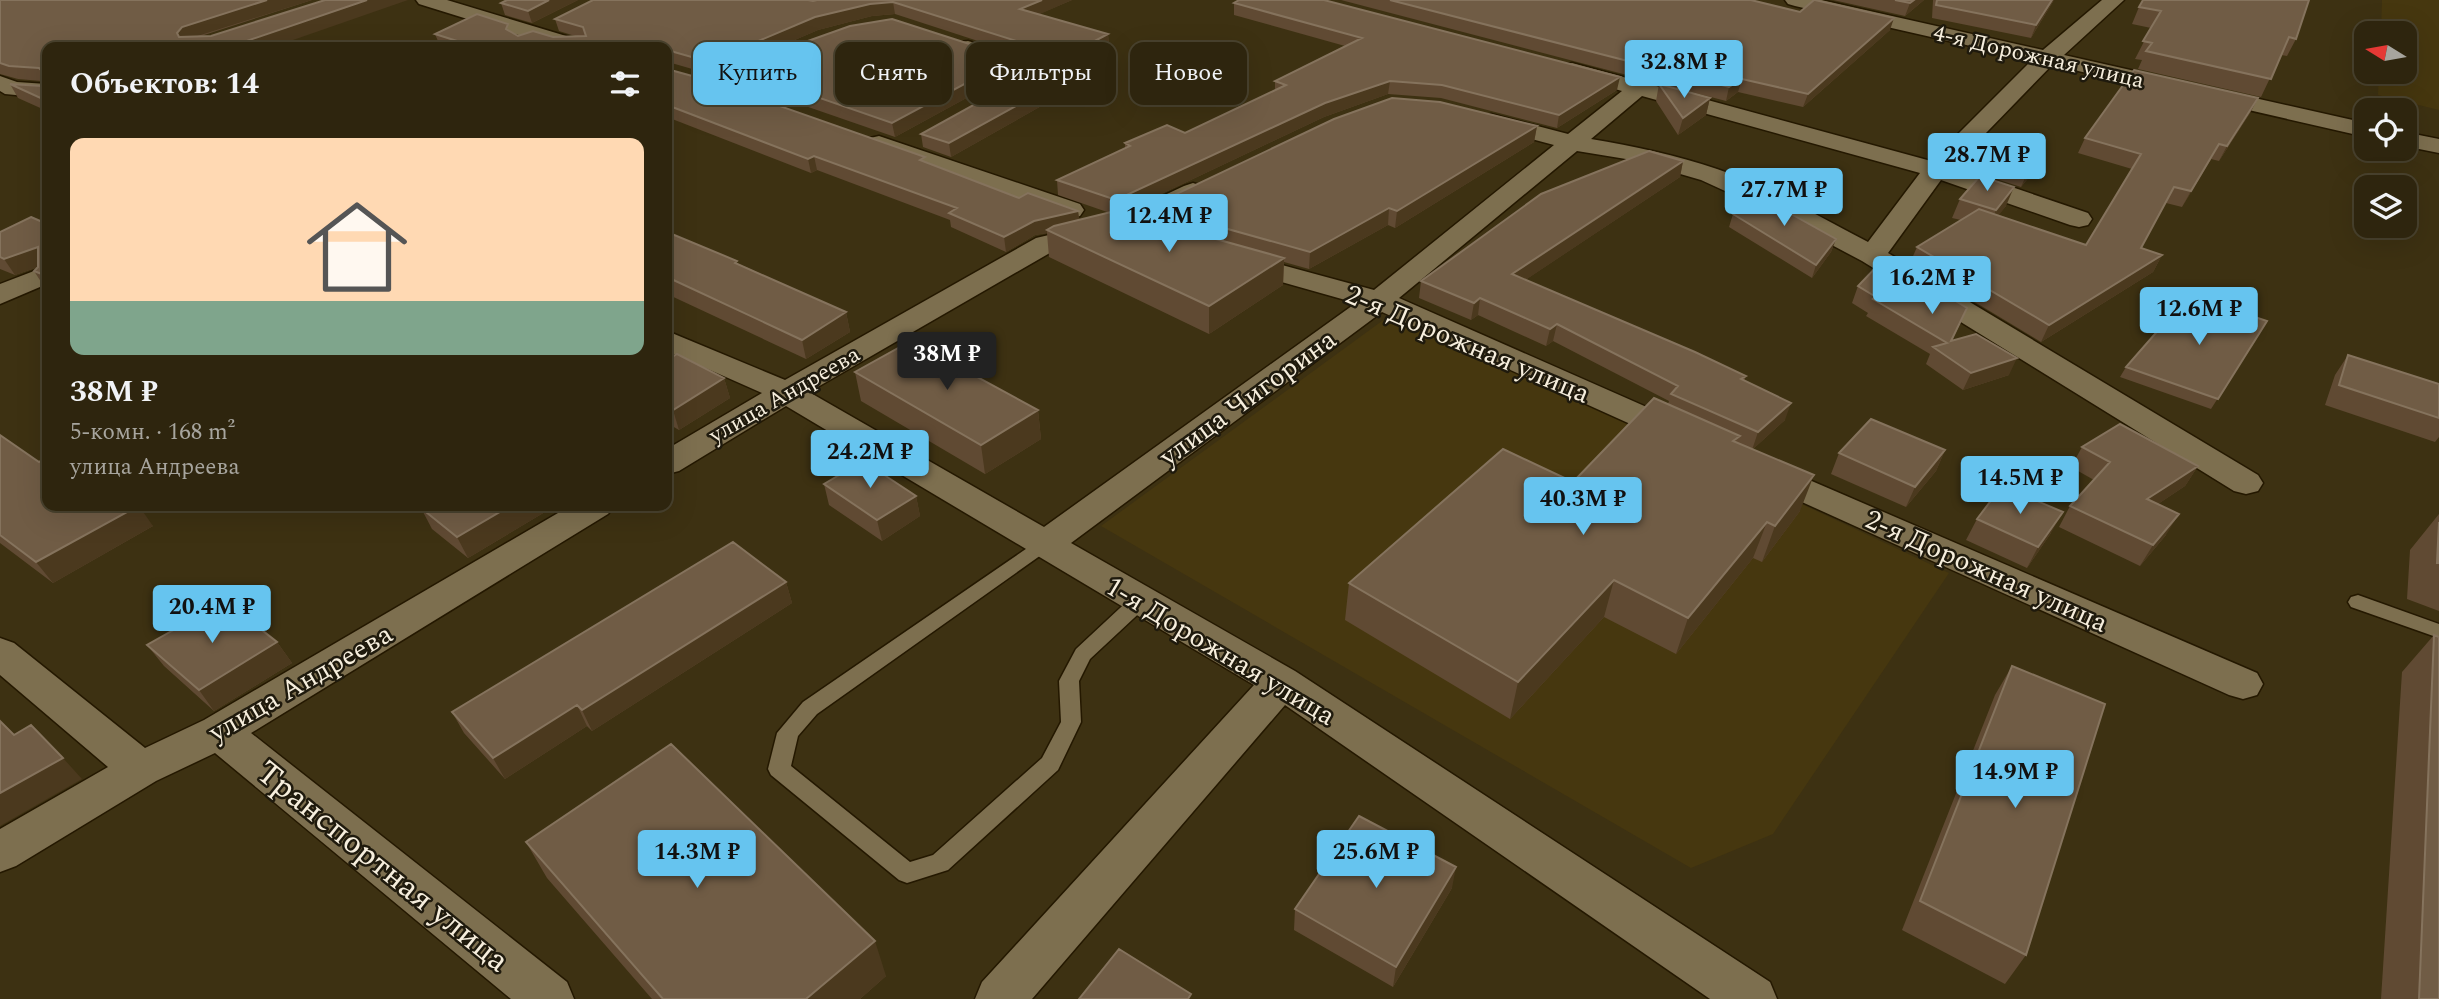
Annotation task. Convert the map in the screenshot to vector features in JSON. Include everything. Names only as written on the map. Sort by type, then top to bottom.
[{"type":"street","points":[[426,0],[559,42]]},
{"type":"street","name":"4-я Дорожная улица","points":[[1795,0],[2354,127]]},
{"type":"street","points":[[1872,255],[1936,170],[2046,59],[2114,0]]},
{"type":"street","points":[[520,42],[555,22]]},
{"type":"street","points":[[945,39],[966,46]]},
{"type":"street","points":[[1547,63],[1936,170],[2079,219]]},
{"type":"street","points":[[6,86],[42,91]]},
{"type":"street","name":"улица Чигорина","points":[[1045,544],[1379,300],[1640,87]]},
{"type":"street","points":[[1467,115],[1574,143],[1635,153],[1710,175],[1769,201],[1872,255],[2246,483]]},
{"type":"street","points":[[858,135],[909,142],[1118,227],[1157,238]]},
{"type":"street","points":[[2417,142],[2439,146]]},
{"type":"street","name":"улица Андреева","points":[[672,460],[1046,244],[1118,227],[1215,180]]},
{"type":"street","name":"2-я Дорожная улица","points":[[1209,253],[1379,300],[2243,684]]},
{"type":"street","points":[[0,295],[42,276]]},
{"type":"street","name":"1-я Дорожная улица","points":[[672,342],[786,392],[1280,682],[1752,999]]},
{"type":"street","name":"улица Андреева","points":[[0,852],[141,769],[219,732],[588,511]]},
{"type":"street","points":[[0,653],[141,769]]},
{"type":"street","points":[[1000,999],[1280,682]]},
{"type":"street","name":"Транспортная улица","points":[[219,732],[549,999]]},
{"type":"lane","points":[[1045,544],[810,708],[788,733],[779,769],[907,873],[940,863],[1050,764],[1071,722],[1069,681],[1083,654],[1141,600]]},
{"type":"lane","points":[[2358,602],[2439,631]]},
{"type":"shaded area","points":[[2382,0],[2439,0],[2439,110],[2417,105],[2417,98],[2378,95],[2378,84],[2417,84],[2417,21],[2381,21]]},
{"type":"shaded area","points":[[1393,313],[1949,573],[1773,834],[1691,868],[1101,526]]},
{"type":"building","points":[[0,0],[267,0],[182,27],[177,33],[179,37],[211,36],[325,0],[367,0],[244,42],[42,42],[42,71],[39,68],[0,63]]},
{"type":"building","points":[[507,0],[549,0],[528,11],[501,3]]},
{"type":"building","points":[[593,0],[1042,0],[1020,9],[1108,34],[1093,42],[1020,42],[893,2],[870,4],[815,17],[756,42],[693,42],[693,57],[672,51],[672,42],[460,42],[435,34],[477,14],[508,24],[506,29],[518,36],[533,31],[553,37],[586,36],[583,27],[555,19]]},
{"type":"building","points":[[1239,0],[1324,0],[1620,77],[1559,115],[1442,85],[1390,81],[1325,103],[1116,200],[1057,180],[1130,146],[1125,143],[1167,125],[1185,133],[1247,105],[1286,85],[1275,81],[1362,38],[1234,3]]},
{"type":"building","points":[[1390,0],[1751,0],[1800,12],[1815,0],[1894,18],[1808,94],[1742,79],[1729,87]]},
{"type":"building","points":[[1937,0],[2052,0],[2036,25],[1936,5]]},
{"type":"building","points":[[2143,0],[2309,0],[2296,39],[2289,37],[2271,79],[2146,51],[2152,43],[2143,41],[2161,11],[2139,7]]},
{"type":"building","points":[[892,19],[966,43],[966,83],[952,91],[952,42],[835,42],[835,103],[821,98],[821,42],[805,42],[850,26]]},
{"type":"building","points":[[672,70],[693,76],[693,105],[777,105],[925,157],[920,160],[1019,198],[1028,193],[1078,211],[1034,221],[1004,237],[949,213],[957,208],[814,156],[808,159],[672,107]]},
{"type":"building","points":[[2134,70],[2258,98],[2227,146],[2219,144],[2191,191],[2174,187],[2141,248],[2162,255],[2049,325],[1917,247],[1979,209],[2086,245],[2141,154],[2085,138]]},
{"type":"building","points":[[42,71],[42,99],[10,84],[41,86]]},
{"type":"building","points":[[1659,84],[1710,98],[1683,118]]},
{"type":"building","points":[[1392,98],[1440,102],[1537,126],[1397,211],[1389,208],[1310,252],[1149,207],[1334,119]]},
{"type":"building","points":[[840,105],[926,105],[892,123]]},
{"type":"building","points":[[973,105],[1018,105],[949,143],[921,134]]},
{"type":"building","points":[[2008,148],[2042,157],[2025,178],[1991,167]]},
{"type":"building","points":[[1649,151],[1683,161],[1512,274],[1695,352],[1746,376],[1741,379],[1791,403],[1758,432],[1671,394],[1678,386],[1557,324],[1550,329],[1480,298],[1474,303],[1421,281],[1541,194]]},
{"type":"building","points":[[1980,176],[2014,187],[1996,210],[1960,199]]},
{"type":"building","points":[[1748,190],[1836,239],[1816,265],[1733,214]]},
{"type":"building","points":[[1115,211],[1284,258],[1209,306],[1047,230]]},
{"type":"building","points":[[31,217],[42,222],[42,274],[34,271],[38,267],[38,247],[4,259],[0,257],[0,232]]},
{"type":"building","points":[[672,234],[846,312],[802,340],[672,279]]},
{"type":"building","points":[[1882,261],[1888,264],[1892,262],[1967,308],[1951,341],[1976,334],[2017,358],[1971,373],[1933,347],[1947,343],[1873,299],[1876,297],[1858,286]]},
{"type":"building","points":[[2189,295],[2267,321],[2218,399],[2126,367]]},
{"type":"building","points":[[911,341],[1038,410],[981,445],[855,372]]},
{"type":"building","points":[[677,354],[724,378],[673,410],[672,357]]},
{"type":"building","points":[[2348,355],[2439,384],[2439,418],[2339,385]]},
{"type":"building","points":[[1654,398],[1740,436],[1733,441],[1814,475],[1775,526],[1767,522],[1688,618],[1614,580],[1518,682],[1349,583],[1503,449],[1573,482]]},
{"type":"building","points":[[1871,419],[1945,450],[1915,487],[1839,453]]},
{"type":"building","points":[[2120,424],[2198,466],[2147,499],[2179,514],[2153,545],[2070,506],[2110,462],[2082,447]]},
{"type":"building","points":[[0,435],[39,462],[42,460],[42,511],[129,511],[36,562],[0,535]]},
{"type":"building","points":[[863,461],[916,496],[877,520],[824,484]]},
{"type":"building","points":[[2002,486],[2063,512],[2038,547],[1977,519]]},
{"type":"building","points":[[425,511],[501,511],[457,537]]},
{"type":"building","points":[[2439,522],[2439,563],[2437,563]]},
{"type":"building","points":[[733,542],[786,582],[582,710],[577,705],[493,758],[452,712]]},
{"type":"building","points":[[225,601],[277,642],[199,690],[147,645]]},
{"type":"building","points":[[2434,635],[2439,637],[2439,999],[2419,999]]},
{"type":"building","points":[[2012,666],[2105,704],[2026,955],[1920,901]]},
{"type":"building","points":[[0,721],[14,735],[31,725],[63,758],[0,793]]},
{"type":"building","points":[[671,744],[875,941],[806,999],[663,999],[526,842]]},
{"type":"building","points":[[1359,816],[1456,867],[1396,967],[1295,909]]},
{"type":"building","points":[[1119,949],[1191,994],[1188,999],[1079,999]]}]
